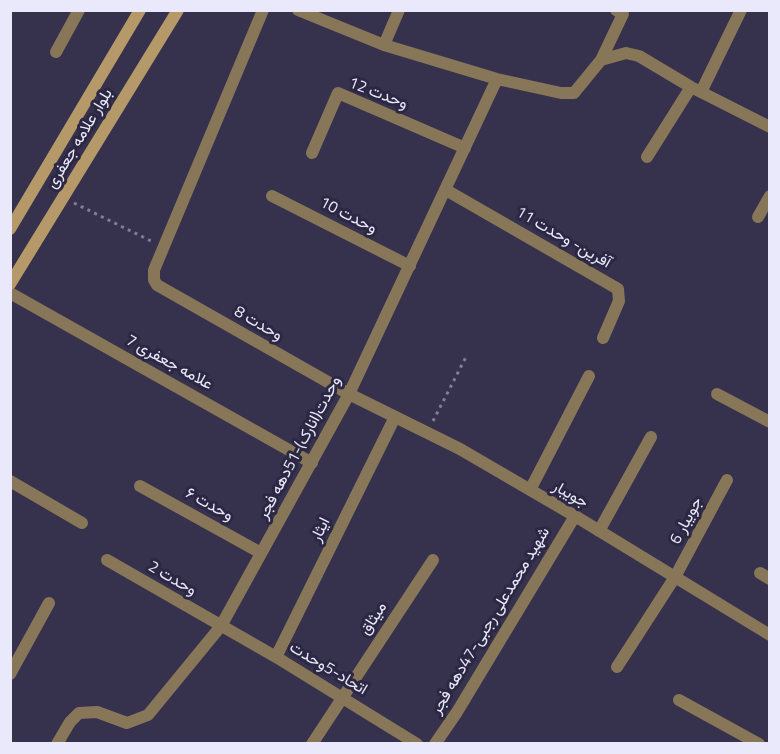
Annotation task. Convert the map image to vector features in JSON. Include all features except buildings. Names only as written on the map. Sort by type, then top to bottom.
[{"type":"main road","name":"بلوار علامه جعفری","points":[[10,284],[178,10]]},
{"type":"main road","name":"بلوار علامه جعفری","points":[[10,229],[139,12]]},
{"type":"street","points":[[56,52],[79,10]]},
{"type":"street","points":[[164,247],[263,10]]},
{"type":"street","points":[[298,10],[384,45],[497,79],[561,93],[574,93],[601,60],[624,14],[616,10]]},
{"type":"street","points":[[384,45],[399,10]]},
{"type":"street","points":[[647,157],[696,90],[741,10]]},
{"type":"street","points":[[601,60],[626,53],[639,56],[696,90],[770,127]]},
{"type":"street","name":"وحدت(انارک)-51دهه فجر","points":[[57,744],[70,722],[79,713],[97,712],[127,723],[147,715],[221,626],[349,394],[497,79]]},
{"type":"street","name":"وحدت 12","points":[[312,153],[338,93],[465,148]]},
{"type":"street","name":"آفرین- وحدت 11","points":[[446,190],[618,289],[619,301],[603,338]]},
{"type":"street","name":"وحدت 10","points":[[272,196],[410,266]]},
{"type":"street","points":[[758,217],[770,196]]},
{"type":"street","name":"وحدت 8","points":[[164,247],[154,270],[154,280],[157,285],[349,394]]},
{"type":"street","name":"علامه جعفری 7","points":[[10,292],[312,463]]},
{"type":"street","points":[[530,490],[589,376]]},
{"type":"street","name":"جویبار","points":[[349,394],[460,449],[770,635]]},
{"type":"street","points":[[717,394],[770,422]]},
{"type":"street","name":"ایثار","points":[[276,657],[395,417]]},
{"type":"street","points":[[599,531],[651,437]]},
{"type":"street","name":"جویبار 6","points":[[617,667],[675,577],[727,480]]},
{"type":"street","points":[[10,482],[82,524]]},
{"type":"street","name":"وحدت ۶","points":[[140,486],[261,553]]},
{"type":"street","name":"شهید محمدعلی رجبی-47دهه فجر","points":[[435,744],[457,712],[575,516]]},
{"type":"street","name":"وحدت 2","points":[[106,560],[221,626]]},
{"type":"street","name":"میثاق","points":[[312,744],[433,560]]},
{"type":"street","points":[[10,674],[49,603]]},
{"type":"street","name":"اتحاد-5وحدت","points":[[221,626],[276,657],[417,744]]},
{"type":"street","points":[[679,700],[759,744]]},
{"type":"path","points":[[64,198],[164,247]]},
{"type":"path","points":[[427,433],[467,355]]}]
